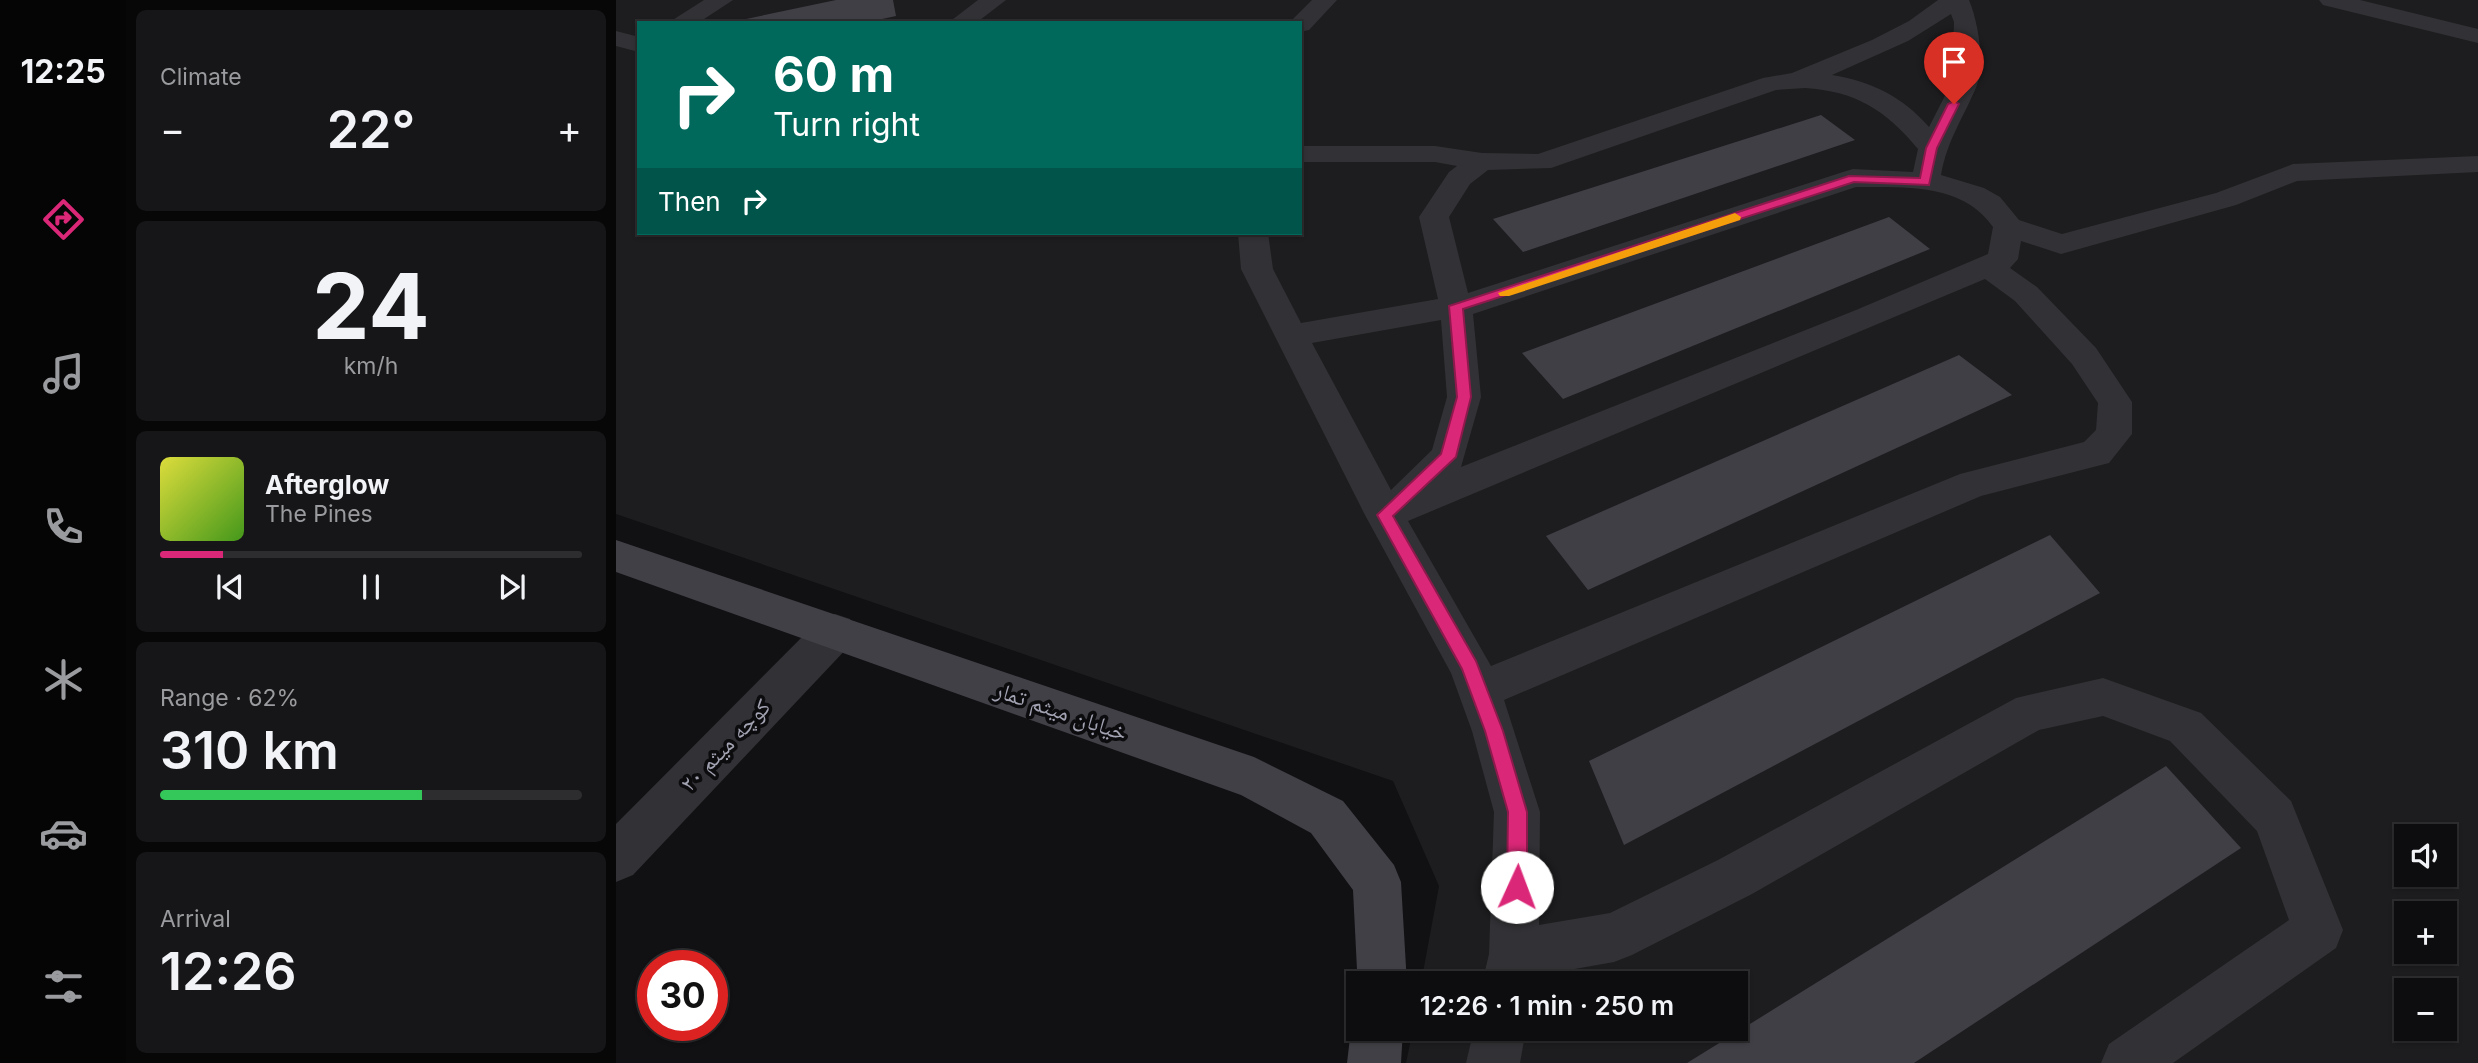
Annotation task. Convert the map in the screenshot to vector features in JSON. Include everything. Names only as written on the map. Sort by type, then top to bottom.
[{"type":"street","points":[[684,21],[721,0]]},
{"type":"street","points":[[963,21],[994,0]]},
{"type":"street","points":[[1302,23],[1325,0]]},
{"type":"street","points":[[1302,154],[1434,154],[1482,161],[1541,162],[1772,83],[1801,78],[1889,44],[1927,23],[1955,0],[1966,22],[1965,82],[1932,148],[1925,182]]},
{"type":"street","points":[[2331,0],[2478,36]]},
{"type":"street","points":[[2395,0],[2478,21]]},
{"type":"street","points":[[616,38],[637,44]]},
{"type":"street","points":[[1801,78],[1857,88],[1902,113],[1932,148]]},
{"type":"street","points":[[1384,515],[1448,457],[1464,397],[1456,306],[1440,252],[1434,217],[1460,178],[1482,161]]},
{"type":"street","points":[[1292,336],[1478,302],[1853,178],[1905,178],[1948,186],[1987,201],[2008,227],[2061,244],[2225,199],[2293,173],[2478,164]]},
{"type":"street","points":[[1384,515],[1639,408],[1906,304],[1987,267],[2003,259],[2008,227]]},
{"type":"street","points":[[1253,235],[1257,269],[1384,515],[1470,667],[1479,691],[1517,812],[1511,969],[1614,937],[1735,877],[2031,712],[2103,697],[2185,727],[2274,817],[2318,930],[2128,1063]]},
{"type":"street","points":[[1479,691],[1973,484],[2096,453],[2114,434],[2115,402],[2084,356],[2026,294],[1987,267]]},
{"type":"street","name":"خیابان میثم تمار","points":[[616,556],[1254,778],[1327,817],[1377,882],[1380,971]]},
{"type":"street","name":"کوچه میثم ۲۰","points":[[616,858],[835,632]]},
{"type":"street","points":[[1374,1063],[1376,1041]]},
{"type":"street","points":[[1493,1063],[1498,1041]]},
{"type":"shaded area","points":[[616,0],[2478,0],[2478,1063],[1406,1063],[1411,1041],[1748,1041],[1748,971],[1423,971],[1439,886],[1393,781],[616,514]]},
{"type":"building","points":[[836,0],[893,0],[896,16],[873,21],[746,19]]},
{"type":"building","points":[[1821,115],[1855,140],[1523,252],[1493,219]]},
{"type":"building","points":[[1889,217],[1930,249],[1563,399],[1522,353]]},
{"type":"building","points":[[1959,355],[2012,395],[1588,590],[1546,536]]},
{"type":"building","points":[[2050,535],[2100,593],[1624,845],[1589,761]]},
{"type":"building","points":[[2166,766],[2241,848],[1914,1063],[1687,1063],[1722,1041],[1748,1041],[1748,1025]]},
{"type":"slow traffic","points":[[1504,293],[1735,217]]},
{"type":"route","points":[[1517,887],[1517,812],[1494,731],[1470,667],[1384,515],[1448,457],[1464,397],[1456,306],[1478,302],[1853,178],[1905,178],[1925,182],[1932,148],[1954,104]]}]
